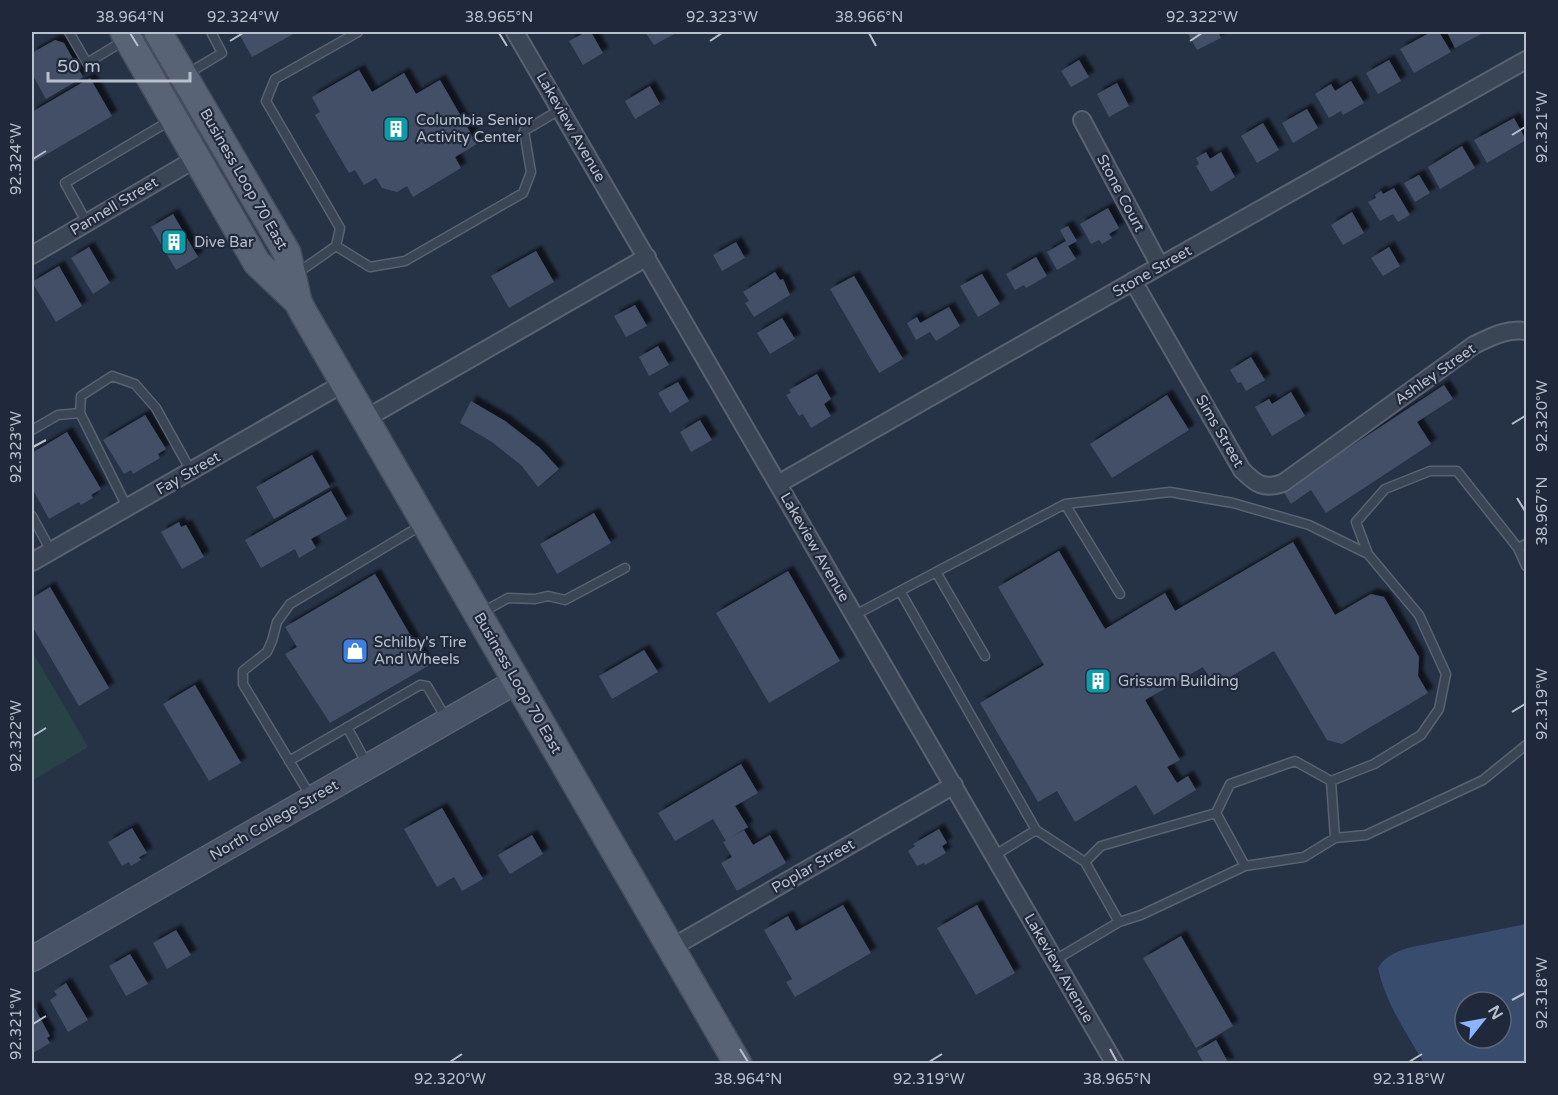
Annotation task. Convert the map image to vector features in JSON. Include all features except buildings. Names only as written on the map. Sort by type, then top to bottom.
[{"type":"main road","name":"Business Loop 70 East","points":[[158,32],[287,253],[295,289],[364,419],[738,1064]]},
{"type":"main road","name":"Business Loop 70 East","points":[[126,35],[257,263],[295,289]]},
{"type":"main road","name":"North College Street","points":[[32,959],[517,681]]},
{"type":"street","name":"Lakeview Avenue","points":[[517,32],[1115,1064]]},
{"type":"street","name":"Stone Street","points":[[778,484],[1527,60]]},
{"type":"street","name":"Stone Court","points":[[1082,120],[1160,266]]},
{"type":"street","name":"Pannell Street","points":[[32,255],[196,158]]},
{"type":"street","points":[[364,419],[647,257]]},
{"type":"street","name":"Sims Street","points":[[1133,281],[1242,470],[1253,480],[1267,487],[1283,483],[1349,434]]},
{"type":"street","name":"Ashley Street","points":[[1349,434],[1474,345],[1507,331],[1516,329],[1527,331]]},
{"type":"street","name":"Fay Street","points":[[32,562],[344,383]]},
{"type":"street","name":"Poplar Street","points":[[671,948],[954,785]]},
{"type":"lane","points":[[69,32],[87,63],[126,35]]},
{"type":"lane","points":[[184,76],[222,52],[211,32]]},
{"type":"lane","points":[[295,289],[336,246],[340,228],[266,101],[275,79],[358,32]]},
{"type":"lane","points":[[336,246],[370,267],[405,261],[523,193],[531,172],[524,131],[561,109]]},
{"type":"lane","points":[[87,222],[65,183],[174,118]]},
{"type":"lane","points":[[128,507],[80,413],[81,396],[112,376],[135,384],[156,408],[191,471]]},
{"type":"lane","points":[[32,430],[58,415],[80,413]]},
{"type":"lane","points":[[1331,781],[1374,764],[1421,735],[1439,709],[1446,674],[1419,615],[1368,555],[1356,522],[1385,489],[1430,471],[1457,471],[1522,546],[1527,566]]},
{"type":"lane","points":[[855,615],[1065,504],[1170,492],[1233,503],[1309,525],[1368,555]]},
{"type":"lane","points":[[1065,504],[1120,594]]},
{"type":"lane","points":[[32,516],[51,551]]},
{"type":"lane","points":[[312,799],[243,684],[243,671],[267,652],[277,622],[290,604],[425,524]]},
{"type":"lane","points":[[478,614],[508,598],[535,599],[548,596],[566,600],[625,568]]},
{"type":"lane","points":[[936,572],[985,656]]},
{"type":"lane","points":[[900,591],[1036,830],[1085,862],[1119,922]]},
{"type":"lane","points":[[289,761],[420,685],[427,686],[431,690],[448,721]]},
{"type":"lane","points":[[347,728],[368,767]]},
{"type":"lane","points":[[1055,960],[1119,922],[1141,915],[1245,866],[1304,857],[1335,838],[1366,835],[1483,780],[1527,745]]},
{"type":"lane","points":[[1085,862],[1101,846],[1216,813],[1230,784],[1295,760],[1331,781]]},
{"type":"lane","points":[[1331,781],[1335,838]]},
{"type":"lane","points":[[1216,813],[1245,866]]},
{"type":"lane","points":[[995,855],[1036,830]]},
{"type":"green space","points":[[32,651],[88,747],[32,781]]},
{"type":"water","points":[[1526,924],[1526,1063],[1424,1063],[1391,1005],[1381,981],[1378,968],[1394,953],[1407,948]]},
{"type":"place","name":"Columbia Senior Activity Center","points":[[396,129]]},
{"type":"place","name":"Dive Bar","points":[[174,242]]},
{"type":"place","name":"Schilby's Tire And Wheels","points":[[355,651]]},
{"type":"place","name":"Grissum Building","points":[[1098,681]]}]
